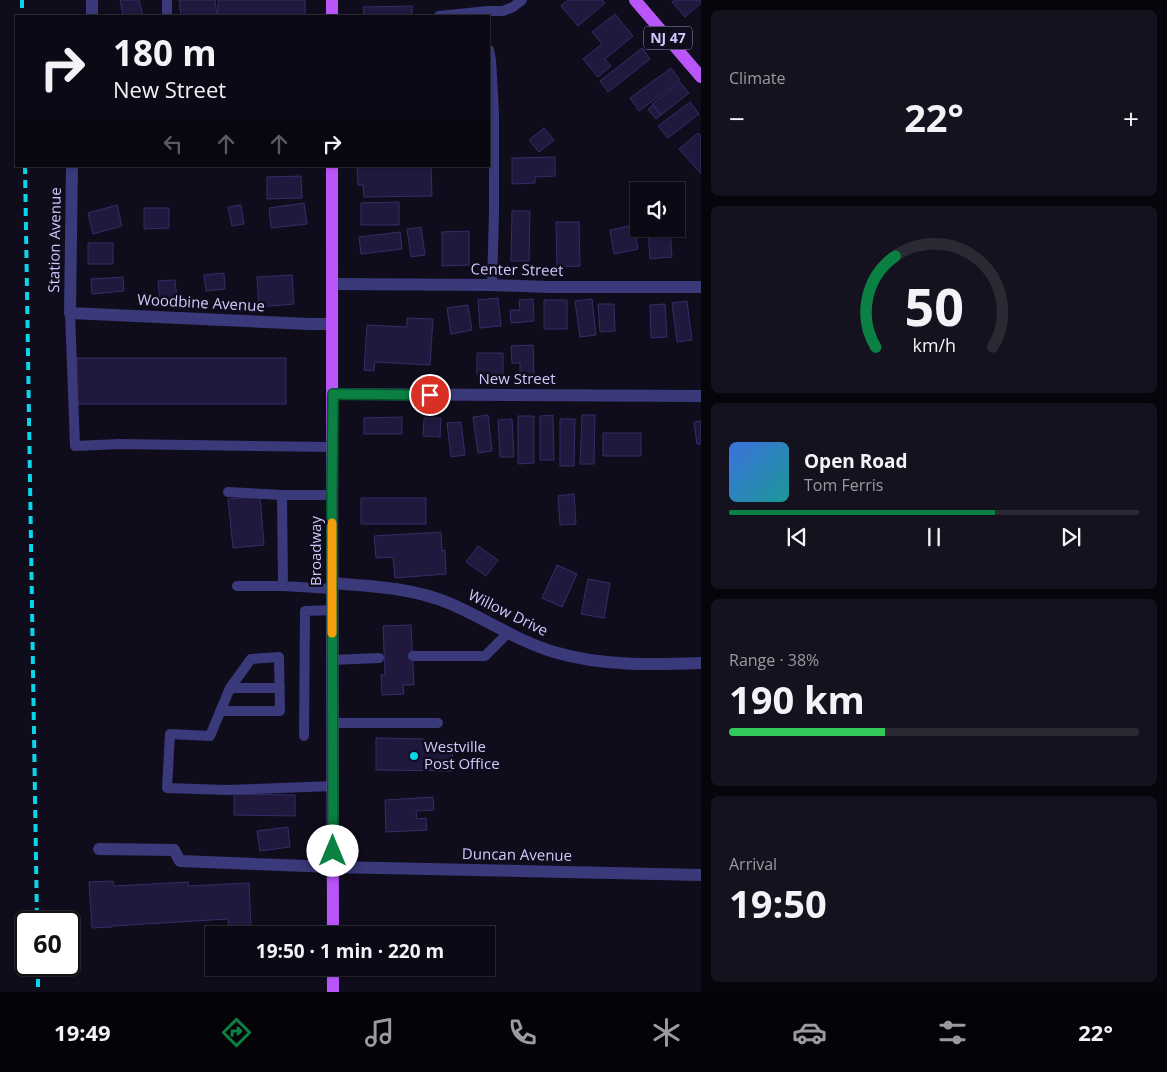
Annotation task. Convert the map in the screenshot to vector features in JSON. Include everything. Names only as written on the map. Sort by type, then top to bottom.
[{"type":"main road","points":[[332,0],[332,15]]},
{"type":"main road","name":"NJ 47","points":[[635,0],[701,77]]},
{"type":"main road","name":"Broadway","points":[[332,167],[333,926]]},
{"type":"main road","points":[[333,976],[333,992]]},
{"type":"street","points":[[92,0],[92,15]]},
{"type":"street","name":"Station Avenue","points":[[70,314],[72,167]]},
{"type":"street","name":"Center Street","points":[[332,284],[701,287]]},
{"type":"street","name":"Woodbine Avenue","points":[[70,314],[331,324]]},
{"type":"street","name":"New Street","points":[[333,394],[701,396]]},
{"type":"street","name":"Willow Drive","points":[[332,586],[399,589],[434,598],[467,611],[523,640],[554,652],[592,660],[660,665],[701,663]]},
{"type":"street","name":"Duncan Avenue","points":[[99,849],[174,850],[180,861],[333,868],[701,876]]},
{"type":"lane","points":[[167,15],[168,0]]},
{"type":"lane","points":[[451,15],[503,11],[522,0]]},
{"type":"lane","points":[[490,55],[494,113],[492,285]]},
{"type":"lane","points":[[70,314],[75,446],[119,444],[332,447]]},
{"type":"lane","points":[[228,492],[332,495]]},
{"type":"lane","points":[[282,495],[283,586]]},
{"type":"lane","points":[[237,586],[332,586]]},
{"type":"lane","points":[[304,736],[304,611],[332,610]]},
{"type":"lane","points":[[413,656],[485,656],[508,633]]},
{"type":"lane","points":[[220,711],[280,711],[279,657],[251,659],[230,688],[220,711],[210,736],[170,734],[167,788],[226,790],[333,786]]},
{"type":"lane","points":[[332,660],[379,658]]},
{"type":"lane","points":[[230,688],[280,688]]},
{"type":"lane","points":[[332,723],[438,723]]},
{"type":"building","points":[[120,0],[139,0],[143,15],[123,15]]},
{"type":"building","points":[[179,0],[215,0],[217,15],[181,15]]},
{"type":"building","points":[[218,0],[305,0],[305,15],[218,15]]},
{"type":"building","points":[[568,0],[602,0],[605,3],[578,26],[561,6]]},
{"type":"building","points":[[675,0],[701,0],[701,3],[685,17],[672,2]]},
{"type":"building","points":[[412,6],[412,15],[364,15],[363,7]]},
{"type":"building","points":[[615,14],[633,36],[605,59],[611,66],[598,77],[583,59],[602,44],[592,32]]},
{"type":"building","points":[[642,48],[650,59],[608,92],[600,81]]},
{"type":"building","points":[[671,68],[680,80],[639,111],[630,98]]},
{"type":"building","points":[[680,82],[689,93],[661,115],[652,104]]},
{"type":"building","points":[[690,102],[699,114],[668,138],[658,126]]},
{"type":"building","points":[[653,105],[661,115],[656,119],[648,109]]},
{"type":"building","points":[[544,128],[554,140],[539,152],[529,140]]},
{"type":"building","points":[[698,133],[701,136],[701,174],[679,149]]},
{"type":"building","points":[[555,157],[555,176],[535,177],[535,183],[512,184],[512,158]]},
{"type":"building","points":[[357,167],[431,167],[432,196],[364,197],[363,185],[358,185]]},
{"type":"building","points":[[301,176],[302,198],[267,199],[267,177]]},
{"type":"building","points":[[399,202],[399,225],[361,225],[361,203]]},
{"type":"building","points":[[304,203],[307,224],[271,228],[269,208]]},
{"type":"building","points":[[117,205],[122,226],[93,234],[88,213]]},
{"type":"building","points":[[241,205],[244,224],[232,226],[228,207]]},
{"type":"building","points":[[144,208],[169,208],[169,228],[144,229]]},
{"type":"building","points":[[512,211],[530,211],[529,261],[511,261]]},
{"type":"building","points":[[556,222],[579,222],[580,266],[557,267]]},
{"type":"building","points":[[630,226],[630,237],[636,237],[638,249],[614,254],[610,230]]},
{"type":"building","points":[[421,227],[425,255],[411,257],[407,229]]},
{"type":"building","points":[[469,231],[469,265],[442,266],[442,232]]},
{"type":"building","points":[[400,232],[402,249],[361,254],[359,237]]},
{"type":"building","points":[[649,237],[671,237],[672,257],[650,259]]},
{"type":"building","points":[[88,243],[113,243],[113,264],[88,264]]},
{"type":"building","points":[[224,273],[225,289],[206,291],[204,275]]},
{"type":"building","points":[[292,275],[294,304],[259,307],[257,277]]},
{"type":"building","points":[[123,277],[124,291],[92,294],[91,279]]},
{"type":"building","points":[[175,280],[177,300],[160,303],[158,281]]},
{"type":"building","points":[[498,298],[501,326],[480,328],[478,300]]},
{"type":"building","points":[[533,299],[534,321],[511,323],[510,310],[520,310],[519,300]]},
{"type":"building","points":[[592,299],[596,335],[580,337],[575,301]]},
{"type":"building","points":[[544,300],[567,300],[567,329],[544,329]]},
{"type":"building","points":[[687,301],[692,340],[677,342],[672,303]]},
{"type":"building","points":[[598,304],[614,304],[615,331],[600,332]]},
{"type":"building","points":[[665,304],[667,337],[651,338],[650,305]]},
{"type":"building","points":[[468,305],[472,330],[451,334],[447,308]]},
{"type":"building","points":[[407,318],[433,319],[430,365],[375,362],[374,371],[364,370],[367,325],[407,327]]},
{"type":"building","points":[[533,345],[534,377],[520,378],[520,363],[512,363],[511,346]]},
{"type":"building","points":[[477,353],[503,353],[503,375],[477,375]]},
{"type":"building","points":[[77,358],[286,358],[286,404],[76,404]]},
{"type":"building","points":[[488,415],[492,451],[478,453],[473,417]]},
{"type":"building","points":[[553,415],[554,460],[540,460],[540,416]]},
{"type":"building","points":[[582,415],[595,415],[594,464],[580,464]]},
{"type":"building","points":[[518,416],[534,416],[534,463],[518,464]]},
{"type":"building","points":[[402,417],[402,434],[364,434],[364,418]]},
{"type":"building","points":[[424,418],[441,418],[440,437],[423,436]]},
{"type":"building","points":[[512,419],[514,457],[500,457],[498,420]]},
{"type":"building","points":[[560,419],[575,419],[574,466],[560,466]]},
{"type":"building","points":[[701,421],[701,444],[697,444],[694,422]]},
{"type":"building","points":[[461,422],[465,455],[451,457],[447,423]]},
{"type":"building","points":[[603,433],[641,433],[641,456],[603,456]]},
{"type":"building","points":[[574,494],[576,524],[560,525],[558,496]]},
{"type":"building","points":[[260,496],[264,545],[233,548],[228,499]]},
{"type":"building","points":[[361,498],[426,498],[426,524],[361,524]]},
{"type":"building","points":[[441,532],[442,551],[445,550],[446,574],[395,578],[393,557],[376,558],[374,536]]},
{"type":"building","points":[[478,546],[498,560],[486,576],[466,562]]},
{"type":"building","points":[[557,565],[577,574],[562,607],[542,598]]},
{"type":"building","points":[[588,579],[610,583],[604,618],[581,614]]},
{"type":"building","points":[[411,625],[414,685],[403,685],[404,694],[382,695],[381,675],[385,675],[383,626]]},
{"type":"building","name":"Westville Post Office","points":[[376,738],[424,739],[423,743],[453,743],[452,771],[376,770]]},
{"type":"building","points":[[234,794],[295,795],[295,816],[234,815]]},
{"type":"building","points":[[433,797],[434,810],[416,811],[417,819],[426,818],[427,830],[386,832],[385,800]]},
{"type":"building","points":[[288,827],[290,847],[260,851],[257,831]]},
{"type":"building","points":[[113,881],[114,886],[188,882],[188,886],[249,883],[251,926],[229,926],[228,919],[92,928],[89,882]]},
{"type":"railway","points":[[22,0],[22,15]]},
{"type":"railway","points":[[25,167],[37,911]]},
{"type":"railway","points":[[38,976],[38,992]]},
{"type":"slow traffic","points":[[332,523],[332,633]]},
{"type":"place","name":"Westville Post Office","points":[[414,756]]},
{"type":"route","points":[[333,851],[333,394],[430,395]]}]
